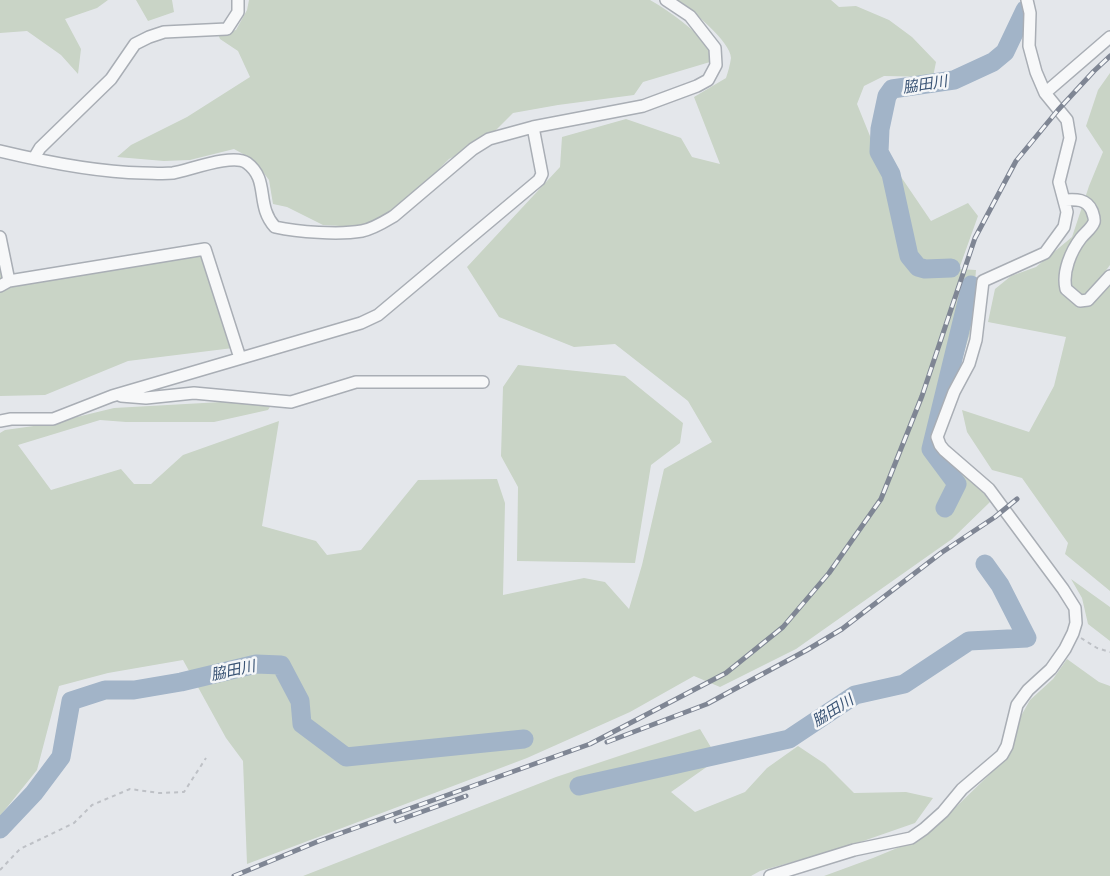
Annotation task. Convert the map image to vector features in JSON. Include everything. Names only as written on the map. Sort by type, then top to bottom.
[{"type":"street","points":[[34,158],[40,148],[111,79],[135,44],[149,36],[164,32],[227,29],[238,12],[238,0]]},
{"type":"street","points":[[0,150],[106,172],[170,173],[226,160],[244,161],[253,168],[260,179],[265,212],[275,227],[316,231],[363,231],[382,224],[394,216],[473,149],[490,139],[514,134],[532,127],[642,106],[697,86],[708,80],[716,65],[715,48],[690,16],[666,0]]},
{"type":"street","points":[[770,876],[854,850],[911,838],[924,830],[962,789],[1002,755],[1007,746],[1018,705],[1028,690],[1050,669],[1065,649],[1073,633],[1076,622],[1075,608],[1064,588],[989,489],[944,450],[937,437],[976,340],[983,281],[1045,253],[1064,227],[1067,212],[1059,182],[1070,138],[1067,120],[1045,93],[1036,72],[1029,46],[1030,13],[1027,0]]},
{"type":"street","points":[[1045,93],[1110,36]]},
{"type":"street","points":[[0,421],[11,419],[52,419],[112,396],[361,323],[378,315],[539,180],[542,174],[532,127]]},
{"type":"street","points":[[1065,200],[1077,199],[1084,201],[1090,207],[1094,222],[1074,248],[1064,276],[1066,289],[1080,301],[1088,300],[1110,276]]},
{"type":"street","points":[[0,237],[5,283],[205,249],[240,358]]},
{"type":"street","points":[[112,396],[146,398],[194,393],[291,402],[356,382],[483,382]]},
{"type":"path","points":[[1073,633],[1097,648],[1110,652]]},
{"type":"path","points":[[0,870],[20,849],[74,822],[92,805],[130,789],[160,793],[184,792],[206,758]]},
{"type":"green space","points":[[0,0],[108,0],[97,8],[65,19],[81,49],[78,74],[61,55],[27,31],[0,33]]},
{"type":"green space","points":[[136,0],[172,0],[174,12],[148,21]]},
{"type":"green space","points":[[249,0],[650,0],[683,22],[712,49],[710,62],[643,82],[634,95],[513,113],[485,141],[449,159],[414,194],[387,215],[357,227],[323,225],[287,207],[273,204],[269,180],[254,160],[234,149],[190,160],[164,161],[117,157],[131,145],[187,117],[250,77],[238,51],[220,39],[218,34],[236,30],[247,10]]},
{"type":"green space","points":[[677,0],[831,0],[839,7],[856,6],[889,20],[912,37],[936,62],[933,77],[884,76],[864,86],[857,104],[872,141],[895,168],[931,221],[968,203],[978,216],[959,269],[976,270],[971,330],[938,434],[990,502],[952,539],[796,649],[720,687],[694,676],[630,712],[527,758],[247,864],[243,761],[226,738],[183,660],[108,673],[59,686],[37,770],[0,816],[0,433],[5,430],[48,424],[114,408],[275,399],[268,410],[214,422],[126,422],[100,420],[18,445],[51,490],[121,469],[134,484],[151,484],[183,455],[279,421],[262,526],[316,541],[327,555],[361,550],[418,480],[497,479],[505,503],[503,595],[584,578],[605,582],[629,609],[642,565],[664,469],[712,442],[688,401],[615,344],[574,347],[499,317],[467,267],[560,167],[562,137],[626,119],[681,138],[692,157],[720,164],[694,97],[726,78],[731,58],[725,43],[718,35]]},
{"type":"green space","points":[[1110,73],[1110,265],[1098,281],[1110,279],[1110,591],[1065,554],[1068,543],[1022,478],[992,470],[967,432],[962,410],[1029,432],[1054,386],[1066,337],[988,322],[995,289],[1011,276],[1036,267],[1072,237],[1089,186],[1103,152],[1086,126],[1098,90]]},
{"type":"green space","points":[[196,256],[204,257],[233,348],[128,361],[45,395],[0,396],[0,258],[6,288]]},
{"type":"green space","points":[[518,365],[625,376],[683,423],[680,443],[651,465],[635,563],[517,561],[518,487],[501,456],[503,387]]},
{"type":"green space","points":[[1071,579],[1110,607],[1110,641],[1088,624],[1082,598]]},
{"type":"green space","points":[[1067,659],[1099,682],[1110,686],[1110,876],[824,876],[919,839],[957,806],[991,773],[1011,746],[1017,723],[1030,700],[1053,679]]},
{"type":"green space","points":[[700,729],[718,759],[671,792],[695,812],[745,792],[767,768],[798,746],[825,764],[854,793],[906,792],[933,798],[915,823],[846,847],[760,871],[751,876],[303,876],[556,777]]},
{"type":"waterway","name":"脇田川","points":[[951,268],[925,269],[918,267],[909,256],[891,174],[879,152],[880,129],[887,96],[892,89],[954,80],[993,62],[1005,52],[1025,10]]},
{"type":"waterway","name":"脇田川","points":[[945,508],[957,484],[931,449],[971,285]]},
{"type":"waterway","name":"脇田川","points":[[579,786],[789,739],[855,695],[904,684],[969,641],[1027,638],[1000,585],[985,564]]},
{"type":"waterway","name":"脇田川","points":[[0,829],[34,793],[61,757],[71,701],[105,690],[134,690],[181,682],[256,664],[281,665],[300,701],[302,724],[346,757],[524,739]]},
{"type":"railway","points":[[234,876],[319,841],[590,744],[726,673],[783,627],[829,573],[881,499],[922,396],[975,238],[1016,161],[1058,110],[1110,56]]},
{"type":"railway","points":[[607,742],[707,704],[807,650],[842,629],[941,553],[995,517],[1017,499]]},
{"type":"railway","points":[[396,821],[466,796]]}]
